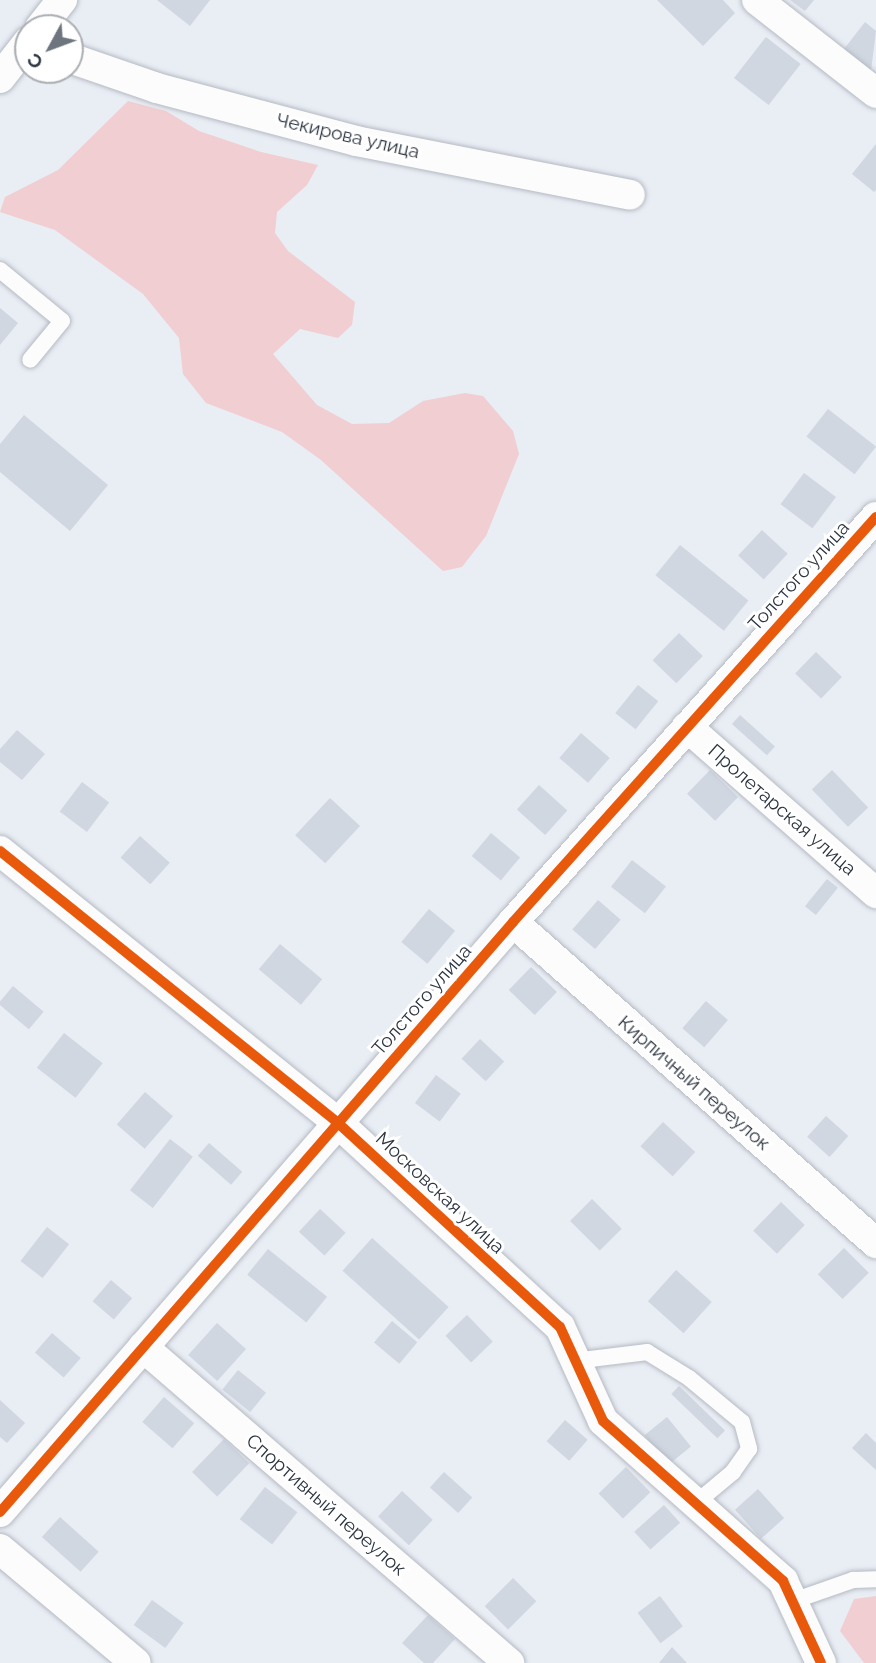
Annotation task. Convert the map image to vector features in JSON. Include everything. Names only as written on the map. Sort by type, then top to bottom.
[{"type":"street","points":[[51,14],[62,0]]},
{"type":"street","points":[[757,0],[876,93]]},
{"type":"street","points":[[0,78],[14,60]]},
{"type":"street","name":"Чекирова улица","points":[[84,62],[356,141],[630,195]]},
{"type":"street","name":"Толстого улица","points":[[0,1512],[513,922],[876,517]]},
{"type":"street","name":"Пролетарская улица","points":[[687,727],[876,893]]},
{"type":"street","name":"Московская улица","points":[[0,851],[338,1123],[560,1327],[603,1421],[756,1553],[783,1581],[821,1663]]},
{"type":"street","name":"Кирпичный переулок","points":[[513,922],[876,1243]]},
{"type":"street","name":"Спортивный переулок","points":[[143,1347],[509,1663]]},
{"type":"street","points":[[0,1549],[136,1663]]},
{"type":"lane","points":[[0,270],[62,321],[30,360]]},
{"type":"lane","points":[[574,1361],[648,1352],[689,1378],[742,1422],[749,1449],[733,1472],[697,1502]]},
{"type":"lane","points":[[795,1605],[853,1580],[876,1578]]},
{"type":"shaded area","points":[[128,101],[166,111],[199,131],[261,152],[318,165],[307,185],[277,212],[275,233],[288,251],[355,302],[352,325],[338,338],[300,329],[273,354],[317,405],[352,424],[389,423],[423,401],[465,393],[483,396],[513,431],[519,454],[486,536],[462,567],[443,571],[321,460],[282,432],[206,403],[183,374],[179,338],[143,294],[55,230],[0,212],[5,197],[58,170]]},
{"type":"shaded area","points":[[876,1596],[876,1663],[864,1663],[840,1631],[854,1599]]},
{"type":"building","points":[[157,0],[210,0],[190,26]]},
{"type":"building","points":[[657,0],[723,0],[735,13],[703,46]]},
{"type":"building","points":[[790,0],[814,0],[805,11]]},
{"type":"building","points":[[865,22],[876,31],[871,71],[844,49]]},
{"type":"building","points":[[766,37],[801,64],[769,105],[734,78]]},
{"type":"building","points":[[876,144],[876,190],[874,192],[852,174]]},
{"type":"building","points":[[0,308],[18,323],[0,345]]},
{"type":"building","points":[[828,409],[876,447],[855,474],[806,437]]},
{"type":"building","points":[[24,415],[108,485],[70,531],[0,472],[0,444]]},
{"type":"building","points":[[804,473],[836,497],[812,528],[781,504]]},
{"type":"building","points":[[762,530],[788,554],[764,579],[738,556]]},
{"type":"building","points":[[680,545],[748,600],[724,631],[655,575]]},
{"type":"building","points":[[679,633],[703,656],[676,683],[653,660]]},
{"type":"building","points":[[816,652],[842,677],[821,699],[795,674]]},
{"type":"building","points":[[638,685],[658,701],[636,729],[615,713]]},
{"type":"building","points":[[740,715],[775,746],[767,755],[732,724]]},
{"type":"building","points":[[17,730],[45,754],[22,780],[0,762],[0,749]]},
{"type":"building","points":[[581,733],[610,758],[588,783],[559,758]]},
{"type":"building","points":[[710,770],[738,797],[715,821],[687,794]]},
{"type":"building","points":[[832,770],[868,807],[848,827],[812,789]]},
{"type":"building","points":[[82,782],[109,802],[87,832],[60,812]]},
{"type":"building","points":[[539,785],[567,810],[545,835],[517,810]]},
{"type":"building","points":[[330,798],[360,826],[325,863],[295,835]]},
{"type":"building","points":[[491,833],[520,857],[501,880],[472,856]]},
{"type":"building","points":[[140,836],[170,863],[150,884],[121,858]]},
{"type":"building","points":[[632,860],[666,886],[645,913],[611,887]]},
{"type":"building","points":[[827,879],[838,888],[816,915],[805,906]]},
{"type":"building","points":[[598,900],[621,920],[595,949],[572,929]]},
{"type":"building","points":[[429,909],[455,931],[427,964],[401,942]]},
{"type":"building","points":[[280,944],[322,979],[301,1005],[259,969]]},
{"type":"building","points":[[531,967],[557,992],[535,1015],[509,990]]},
{"type":"building","points":[[13,986],[44,1012],[29,1029],[0,1005]]},
{"type":"building","points":[[706,1001],[728,1020],[704,1047],[682,1028]]},
{"type":"building","points":[[64,1033],[103,1063],[76,1098],[37,1068]]},
{"type":"building","points":[[480,1039],[504,1062],[486,1081],[462,1059]]},
{"type":"building","points":[[436,1075],[461,1094],[440,1122],[415,1103]]},
{"type":"building","points":[[145,1092],[173,1116],[145,1149],[117,1124]]},
{"type":"building","points":[[826,1116],[848,1136],[830,1157],[807,1137]]},
{"type":"building","points":[[663,1122],[695,1152],[673,1176],[640,1146]]},
{"type":"building","points":[[170,1139],[193,1157],[153,1208],[130,1190]]},
{"type":"building","points":[[209,1143],[242,1172],[231,1185],[198,1156]]},
{"type":"building","points":[[592,1199],[622,1229],[600,1251],[570,1221]]},
{"type":"building","points":[[781,1202],[805,1225],[777,1254],[753,1231]]},
{"type":"building","points":[[320,1209],[346,1233],[324,1256],[299,1232]]},
{"type":"building","points":[[47,1227],[69,1244],[43,1278],[21,1261]]},
{"type":"building","points":[[372,1238],[449,1307],[419,1340],[343,1271]]},
{"type":"building","points":[[844,1248],[869,1273],[843,1299],[818,1274]]},
{"type":"building","points":[[268,1249],[327,1297],[306,1322],[247,1275]]},
{"type":"building","points":[[676,1270],[712,1302],[684,1333],[648,1301]]},
{"type":"building","points":[[111,1280],[132,1298],[114,1320],[93,1301]]},
{"type":"building","points":[[467,1315],[493,1342],[471,1362],[445,1336]]},
{"type":"building","points":[[392,1321],[417,1342],[399,1364],[374,1342]]},
{"type":"building","points":[[217,1323],[246,1349],[217,1381],[188,1355]]},
{"type":"building","points":[[52,1333],[81,1358],[64,1378],[35,1353]]},
{"type":"building","points":[[238,1370],[266,1393],[250,1412],[222,1389]]},
{"type":"building","points":[[679,1386],[725,1430],[717,1438],[671,1394]]},
{"type":"building","points":[[164,1397],[194,1423],[173,1448],[142,1422]]},
{"type":"building","points":[[0,1400],[25,1423],[7,1443],[0,1437]]},
{"type":"building","points":[[667,1417],[691,1447],[668,1465],[644,1435]]},
{"type":"building","points":[[565,1420],[588,1440],[569,1461],[547,1441]]},
{"type":"building","points":[[866,1433],[876,1443],[876,1470],[852,1448]]},
{"type":"building","points":[[224,1439],[249,1463],[217,1496],[192,1472]]},
{"type":"building","points":[[626,1467],[650,1492],[623,1519],[599,1493]]},
{"type":"building","points":[[444,1472],[472,1497],[458,1513],[430,1488]]},
{"type":"building","points":[[265,1487],[297,1512],[272,1545],[240,1519]]},
{"type":"building","points":[[758,1489],[784,1518],[761,1539],[735,1510]]},
{"type":"building","points":[[402,1491],[433,1520],[409,1545],[378,1517]]},
{"type":"building","points":[[664,1505],[680,1523],[650,1550],[634,1532]]},
{"type":"building","points":[[60,1517],[99,1552],[81,1572],[42,1537]]},
{"type":"building","points":[[513,1578],[536,1601],[508,1630],[485,1606]]},
{"type":"building","points":[[660,1596],[683,1626],[661,1643],[638,1613]]},
{"type":"building","points":[[152,1600],[184,1623],[165,1648],[134,1625]]},
{"type":"building","points":[[428,1615],[455,1639],[433,1663],[424,1663],[402,1643]]},
{"type":"building","points":[[672,1647],[687,1663],[659,1663]]},
{"type":"cycle path","points":[[0,1512],[513,922],[876,517]]},
{"type":"cycle path","points":[[0,851],[338,1123],[560,1327],[603,1421],[783,1581],[821,1663]]}]
